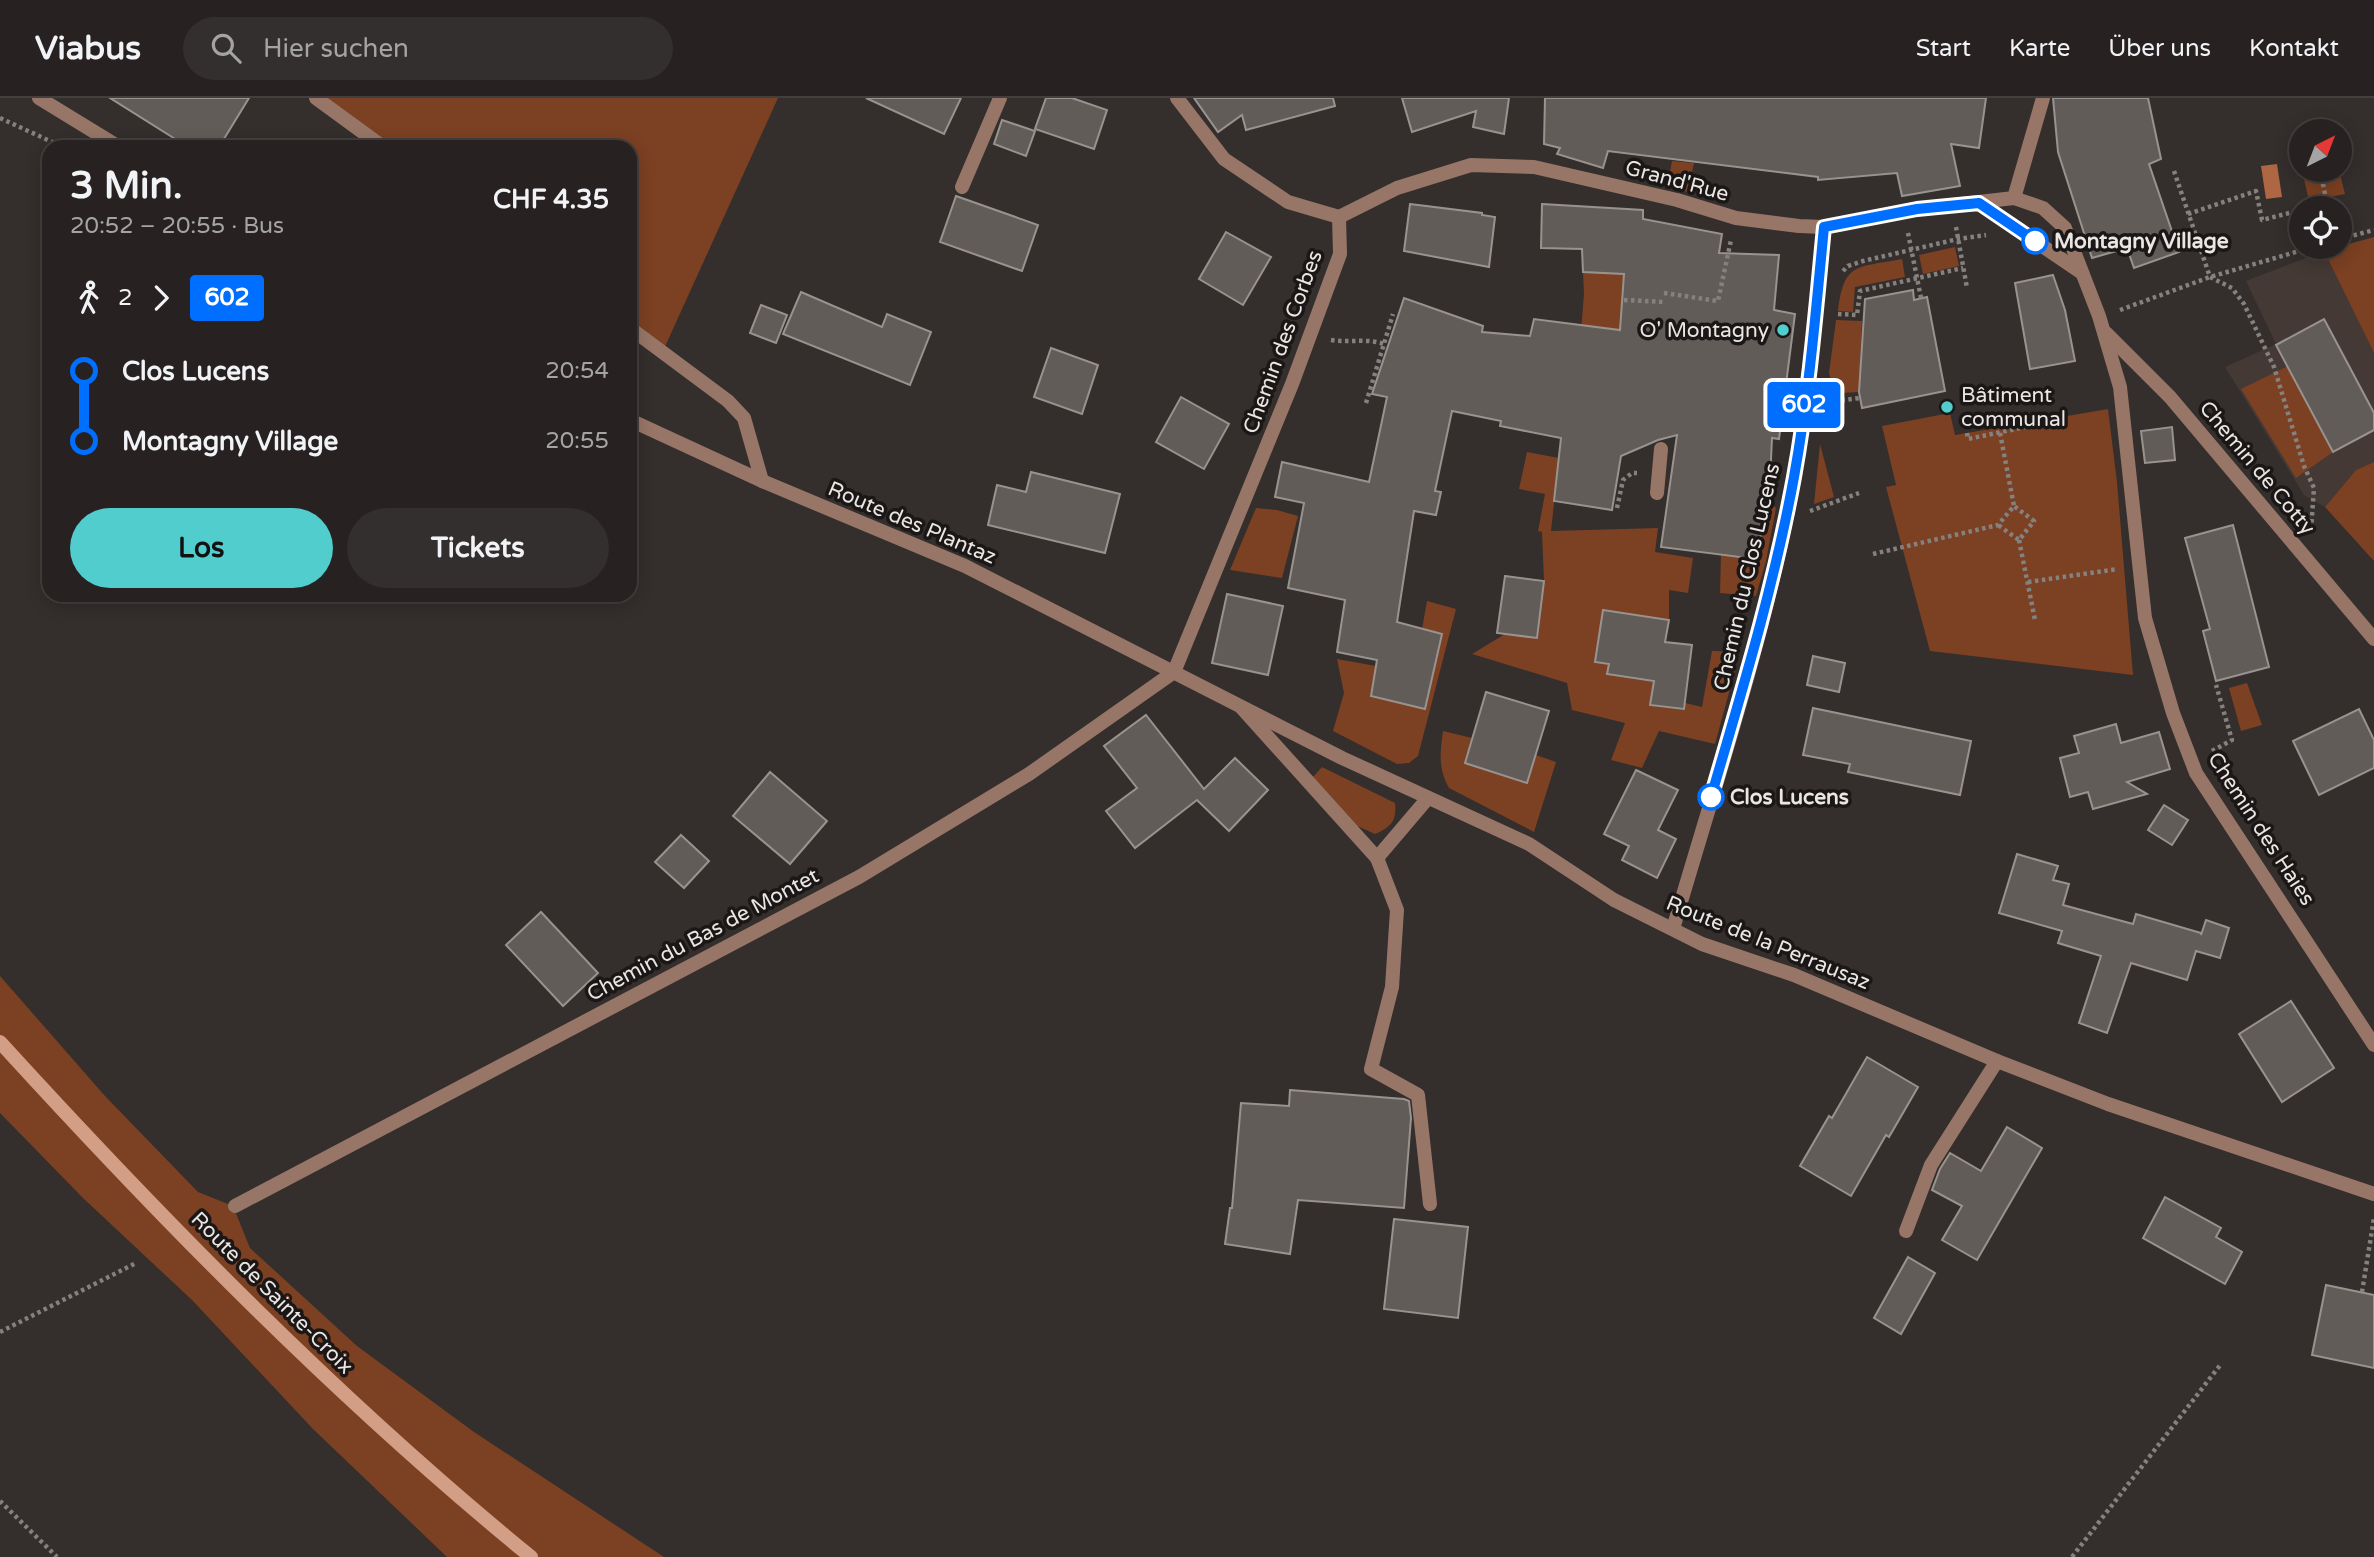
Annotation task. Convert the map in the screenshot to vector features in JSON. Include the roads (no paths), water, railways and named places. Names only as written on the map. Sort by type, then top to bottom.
[{"type":"main road","name":"Route de Sainte-Croix","points":[[0,1042],[83,1134],[283,1337],[415,1459],[531,1557]]},
{"type":"street","points":[[39,98],[108,140]]},
{"type":"street","points":[[316,98],[373,140]]},
{"type":"street","points":[[962,187],[1000,98]]},
{"type":"street","points":[[1177,98],[1224,159],[1288,202],[1339,217]]},
{"type":"street","points":[[2014,198],[2043,98]]},
{"type":"street","name":"Grand'Rue","points":[[1339,217],[1397,188],[1471,165],[1534,167],[1676,200],[1736,218],[1824,227],[1903,212],[2014,198]]},
{"type":"street","name":"Chemin des Haies","points":[[2014,198],[2043,208],[2066,228],[2101,323],[2120,387],[2146,618],[2173,713],[2196,773],[2374,1045]]},
{"type":"street","points":[[1979,203],[2082,273]]},
{"type":"street","name":"Chemin des Corbes","points":[[1174,672],[1292,384],[1340,254],[1339,217]]},
{"type":"street","name":"Chemin du Clos Lucens","points":[[1673,929],[1757,640],[1786,520],[1795,473],[1824,227]]},
{"type":"street","name":"Chemin de Cotty","points":[[2101,323],[2170,397],[2374,639]]},
{"type":"street","points":[[637,333],[728,401],[744,418],[762,481]]},
{"type":"street","name":"Route des Plantaz","points":[[637,423],[762,481],[965,566],[1174,672]]},
{"type":"street","points":[[1657,493],[1661,449]]},
{"type":"street","name":"Route de la Perrausaz","points":[[1174,672],[1342,758],[1529,844],[1614,900],[1702,943],[1794,975],[1997,1061],[2108,1104],[2374,1194]]},
{"type":"street","name":"Chemin du Bas de Montet","points":[[235,1206],[859,877],[1028,774],[1174,672]]},
{"type":"street","points":[[1238,704],[1377,858],[1397,911],[1392,986],[1371,1069],[1418,1095],[1430,1204]]},
{"type":"street","points":[[1377,858],[1427,798]]},
{"type":"street","points":[[1906,1231],[1931,1166],[1997,1061]]},
{"type":"place","name":"Montagny Village","points":[[2035,241]]},
{"type":"place","name":"O' Montagny","points":[[1783,330]]},
{"type":"place","name":"Bâtiment communal","points":[[1947,407]]},
{"type":"place","name":"Clos Lucens","points":[[1711,797]]}]
